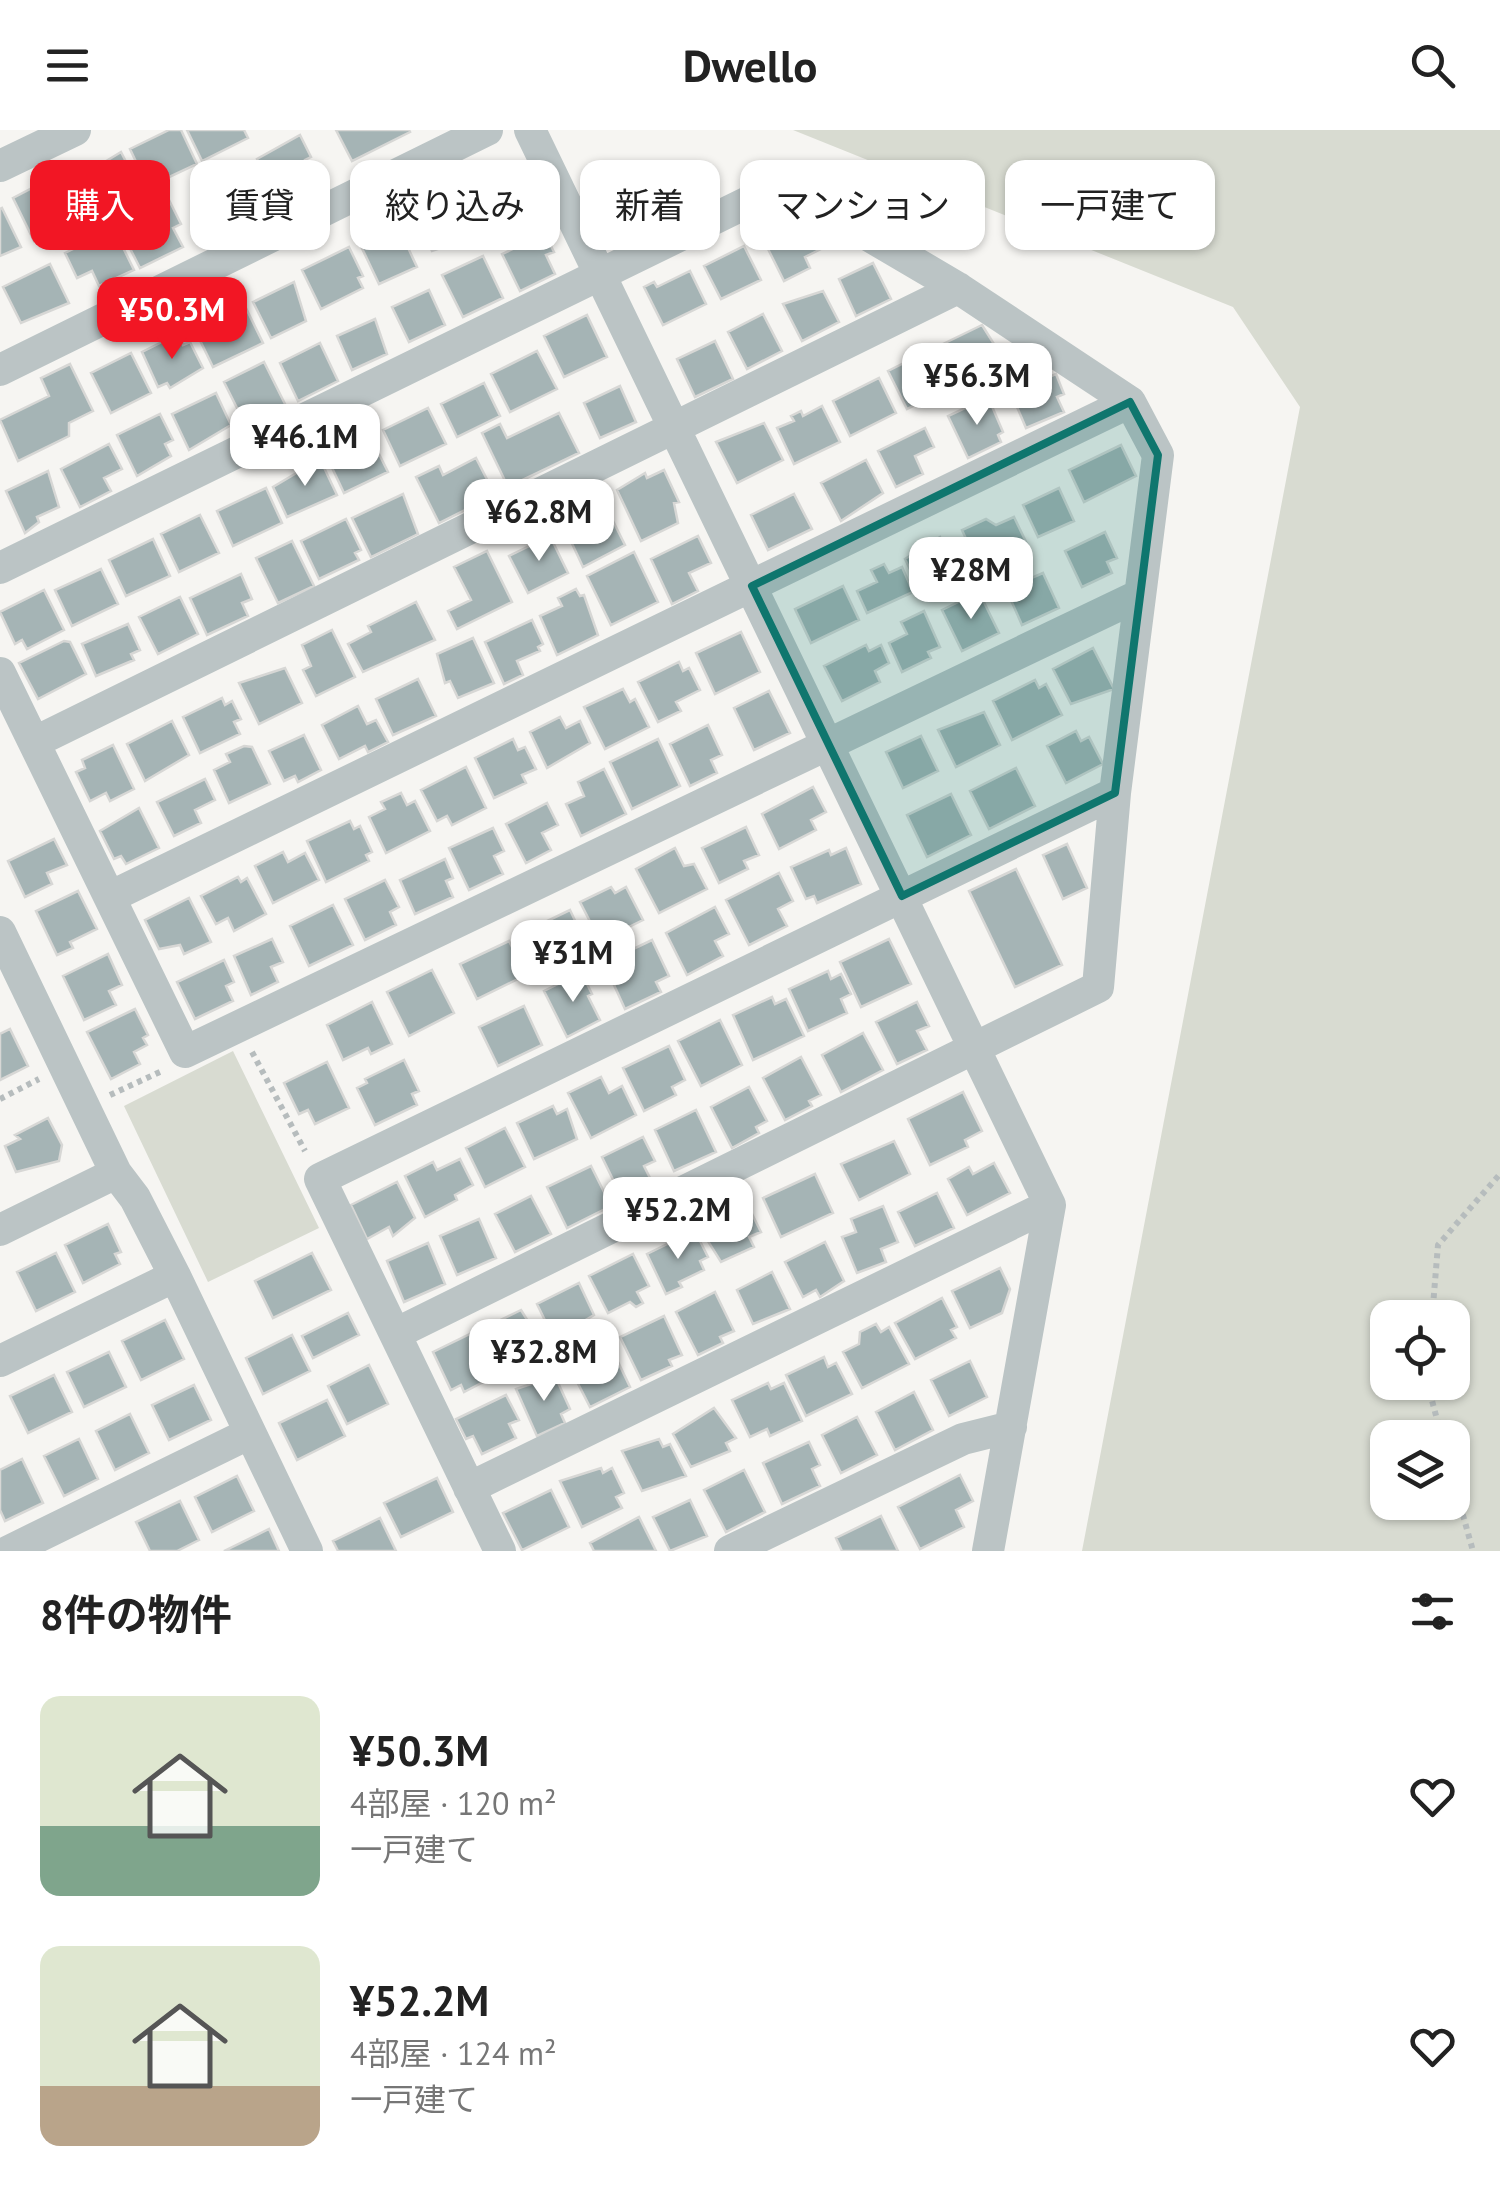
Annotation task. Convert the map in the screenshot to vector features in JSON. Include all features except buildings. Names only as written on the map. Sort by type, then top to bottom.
[{"type":"street","points":[[0,166],[75,130]]},
{"type":"street","points":[[0,370],[486,130]]},
{"type":"street","points":[[530,130],[1050,1205],[988,1551]]},
{"type":"street","points":[[0,568],[783,185],[958,288],[1130,402],[1158,456],[1115,793],[1098,987],[395,1334]]},
{"type":"street","points":[[35,742],[675,431],[958,288]]},
{"type":"street","points":[[110,897],[1130,402]]},
{"type":"street","points":[[0,673],[185,1052],[1140,595]]},
{"type":"street","points":[[500,1551],[320,1179],[1115,793]]},
{"type":"street","points":[[0,932],[116,1173],[136,1198],[175,1276],[307,1551]]},
{"type":"street","points":[[0,1230],[116,1173]]},
{"type":"street","points":[[469,1488],[1050,1205]]},
{"type":"street","points":[[0,1361],[175,1276]]},
{"type":"street","points":[[730,1551],[963,1439],[1011,1426]]},
{"type":"street","points":[[9,1551],[250,1432]]},
{"type":"path","points":[[239,1027],[320,1179]]},
{"type":"path","points":[[110,1096],[180,1062],[185,1052]]},
{"type":"path","points":[[0,1099],[43,1078]]},
{"type":"path","points":[[1434,1300],[1438,1246],[1500,1174]]},
{"type":"path","points":[[1464,1520],[1473,1551]]},
{"type":"highlighted area","points":[[1130,402],[1158,455],[1115,793],[902,896],[752,586]]},
{"type":"shaded area","points":[[793,130],[1500,130],[1500,1551],[1082,1551],[1300,407],[1233,307],[1091,250],[1215,250],[1215,160],[1005,160],[1005,215],[985,207],[985,160],[868,160]]},
{"type":"shaded area","points":[[233,1051],[319,1228],[208,1282],[124,1106]]}]
